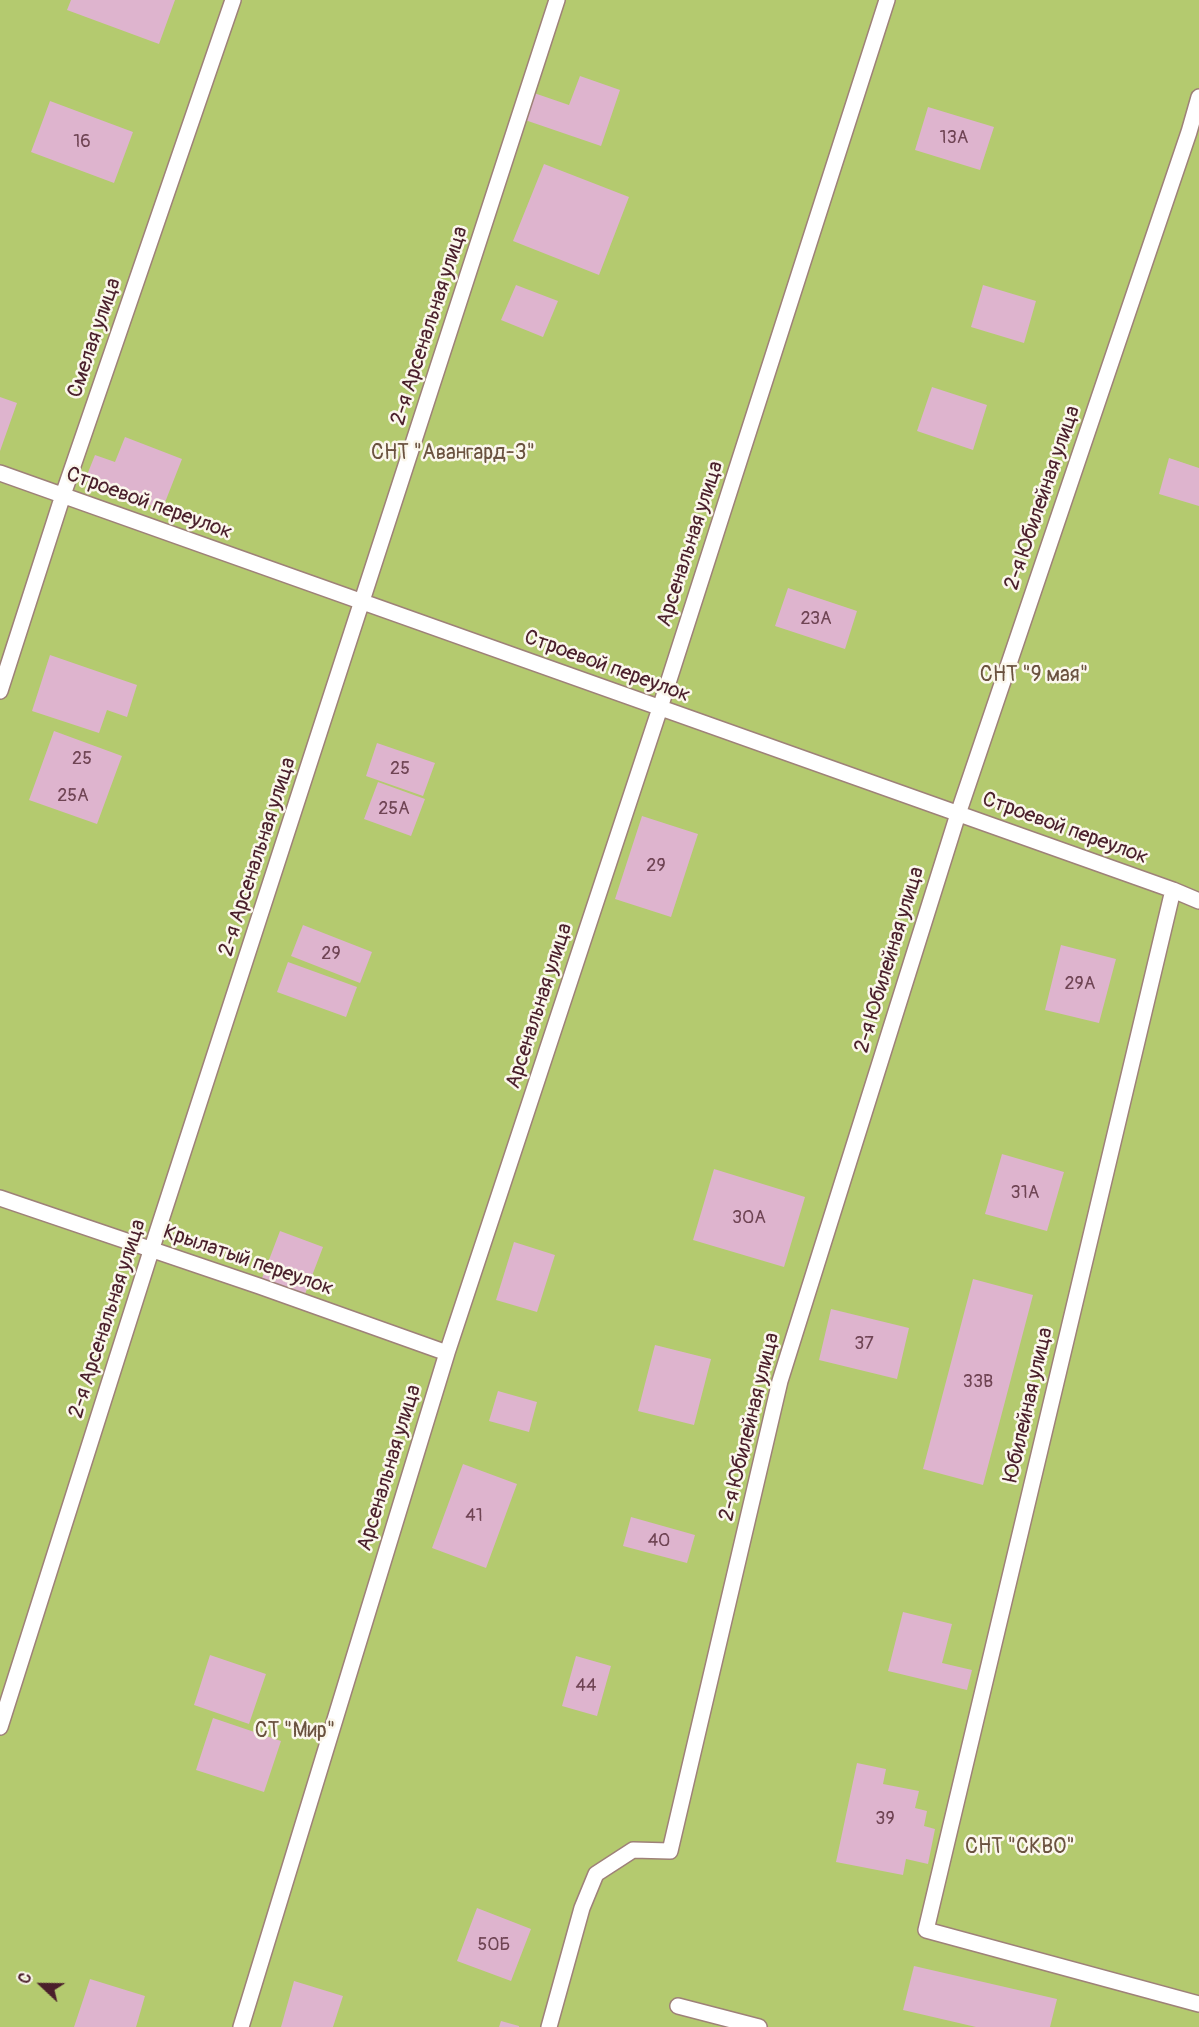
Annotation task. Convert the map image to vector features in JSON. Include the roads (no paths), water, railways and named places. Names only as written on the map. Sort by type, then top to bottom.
[{"type":"lane","name":"Смелая улица","points":[[0,691],[63,495],[233,0]]},
{"type":"lane","name":"2-я Арсенальная улица","points":[[0,1727],[557,0]]},
{"type":"lane","name":"Арсенальная улица","points":[[241,2027],[447,1353],[660,708],[887,0]]},
{"type":"lane","name":"2-я Юбилейная улица","points":[[549,2027],[582,1908],[596,1874],[633,1850],[670,1851],[780,1381],[958,814],[1199,97]]},
{"type":"lane","name":"Строевой переулок","points":[[0,473],[1199,901]]},
{"type":"lane","name":"Юбилейная улица","points":[[1173,890],[927,1930],[1199,2004]]},
{"type":"lane","name":"Крылатый переулок","points":[[0,1198],[260,1286],[447,1353]]},
{"type":"lane","points":[[678,2006],[759,2027]]},
{"type":"park label","name":"СНТ \"Авангард-3\"","points":[[453,454]]},
{"type":"park label","name":"СНТ \"9 мая\"","points":[[1034,676]]},
{"type":"park label","name":"СТ \"Мир\"","points":[[295,1732]]},
{"type":"park label","name":"СНТ \"СКВО\"","points":[[1020,1848]]}]
